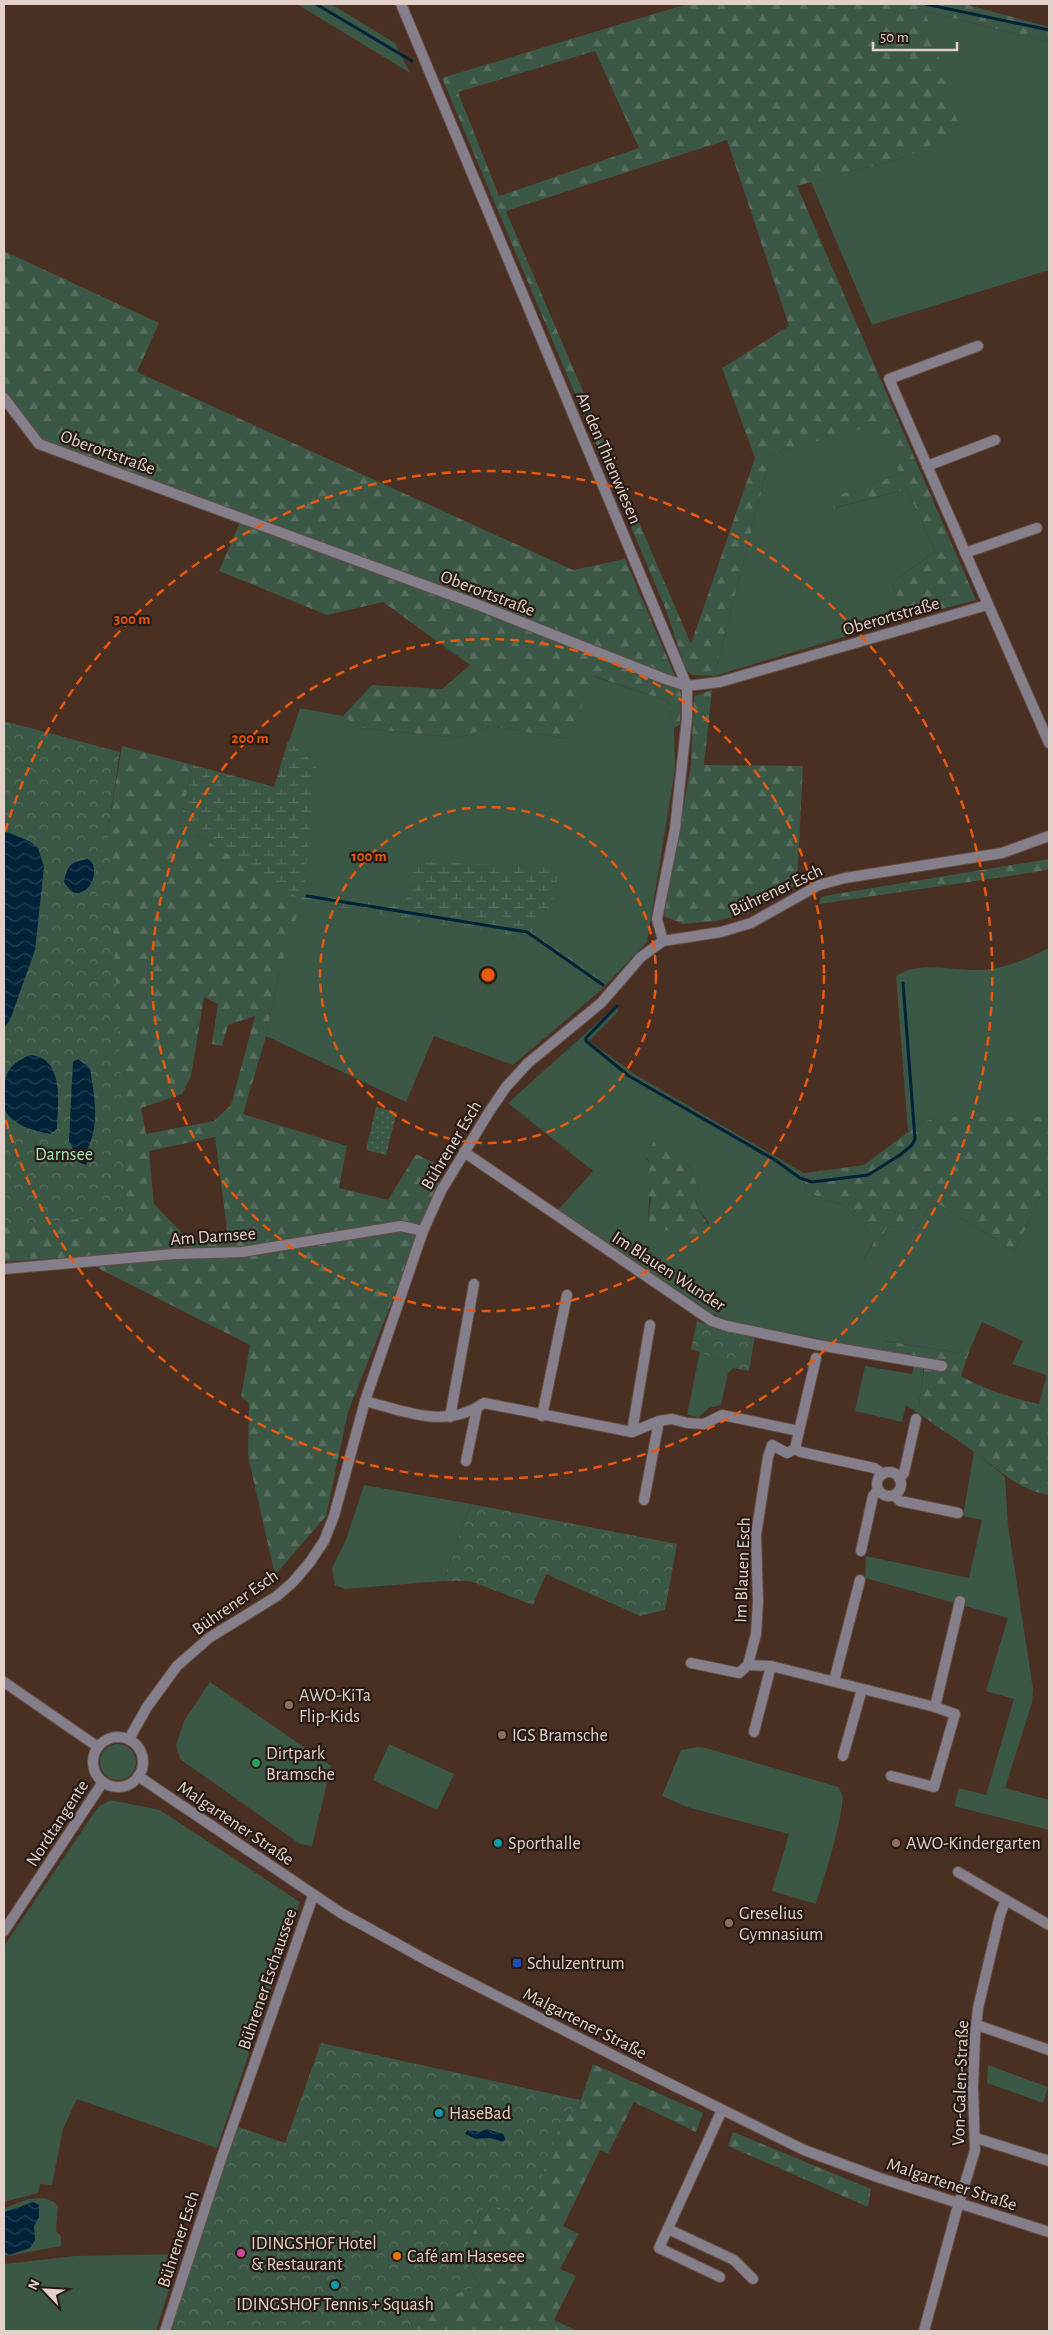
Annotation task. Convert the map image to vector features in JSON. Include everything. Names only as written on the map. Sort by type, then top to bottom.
[{"type":"street","name":"An den Thienwiesen","points":[[402,4],[687,686],[687,718],[674,829],[657,919],[663,941]]},
{"type":"street","points":[[978,346],[889,379],[1049,742]]},
{"type":"street","name":"Oberortstraße","points":[[4,398],[39,444],[473,603],[687,686],[720,682],[988,605]]},
{"type":"street","points":[[927,466],[995,440]]},
{"type":"street","points":[[965,553],[1036,528]]},
{"type":"street","name":"Bührener Esch","points":[[129,1740],[147,1708],[177,1666],[209,1638],[276,1596],[310,1562],[324,1541],[334,1516],[365,1401],[422,1231],[441,1191],[488,1112],[522,1069],[601,1003],[645,954],[663,941],[721,932],[751,923],[819,885],[845,878],[1002,853],[1049,836]]},
{"type":"street","name":"Im Blauen Wunder","points":[[464,1152],[712,1321],[727,1326],[818,1345],[942,1366]]},
{"type":"street","name":"Am Darnsee","points":[[4,1269],[174,1254],[242,1252],[401,1226],[422,1231]]},
{"type":"street","points":[[450,1417],[474,1284]]},
{"type":"street","points":[[542,1416],[567,1295]]},
{"type":"street","points":[[632,1432],[650,1325]]},
{"type":"street","points":[[795,1449],[816,1358]]},
{"type":"street","points":[[365,1401],[431,1419],[450,1417],[477,1408],[484,1403],[542,1416],[632,1432],[659,1421],[672,1419],[687,1423],[704,1424],[722,1415],[772,1427],[799,1431]]},
{"type":"street","points":[[466,1461],[477,1408]]},
{"type":"street","points":[[899,1478],[904,1473],[916,1419]]},
{"type":"street","points":[[644,1500],[659,1421]]},
{"type":"street","name":"Im Blauen Esch","points":[[748,1665],[756,1634],[758,1602],[756,1535],[772,1446],[772,1427]]},
{"type":"street","points":[[772,1446],[787,1453],[795,1449]]},
{"type":"street","points":[[795,1449],[801,1452],[874,1468],[883,1474],[892,1473],[899,1478],[900,1488],[894,1495]]},
{"type":"street","points":[[883,1474],[877,1482],[878,1490],[884,1495],[894,1495],[900,1501],[958,1513]]},
{"type":"street","points":[[861,1551],[873,1496],[878,1490]]},
{"type":"street","points":[[834,1681],[860,1580]]},
{"type":"street","points":[[935,1707],[960,1601]]},
{"type":"street","points":[[691,1663],[739,1673],[748,1665],[771,1666],[935,1707],[955,1714],[934,1787],[891,1776]]},
{"type":"street","points":[[754,1732],[771,1666]]},
{"type":"street","points":[[4,1682],[98,1747]]},
{"type":"street","points":[[843,1756],[862,1689]]},
{"type":"street","points":[[119,1737],[129,1740],[139,1748],[142,1755],[143,1762],[138,1776],[122,1786],[103,1782],[98,1777],[93,1762],[98,1747],[111,1738],[119,1737]]},
{"type":"street","name":"Malgartener Straße","points":[[138,1776],[313,1896],[430,1962],[722,2110],[804,2150],[880,2178],[1049,2232]]},
{"type":"street","name":"Nordtangente","points":[[4,1931],[103,1782]]},
{"type":"street","points":[[958,1872],[1049,1925]]},
{"type":"street","name":"Bührener Eschaussee","points":[[222,2156],[313,1896]]},
{"type":"street","name":"Von-Galen-Straße","points":[[927,2331],[958,2203],[976,2150],[973,2087],[978,2008],[1000,1915],[1006,1900]]},
{"type":"street","points":[[977,2025],[1049,2050]]},
{"type":"street","points":[[720,2278],[659,2248],[722,2110]]},
{"type":"street","points":[[976,2138],[1049,2161]]},
{"type":"street","name":"Bührener Esch","points":[[166,2331],[222,2156]]},
{"type":"street","points":[[668,2229],[734,2260],[753,2279]]},
{"type":"green space","points":[[297,4],[331,4],[395,43],[410,73]]},
{"type":"green space","points":[[687,4],[964,4],[1049,27],[1049,42],[925,11],[960,131],[906,157],[797,186],[976,600],[904,619],[892,583],[935,551],[907,489],[834,508],[832,497],[900,474],[875,425],[771,454],[714,676],[692,675],[685,668],[666,610],[442,78]],"holes":[[[595,51],[639,148],[499,196],[458,92]],[[727,140],[789,326],[722,368],[755,458],[691,644],[506,211]]]},
{"type":"green space","points":[[925,11],[1049,42],[1049,270],[872,325],[811,182],[906,157]]},
{"type":"green space","points":[[4,251],[159,323],[137,372],[573,570],[625,559],[676,678],[681,694],[680,725],[674,728],[668,701],[594,676],[568,739],[491,726],[460,738],[361,728],[343,716],[372,685],[442,689],[470,665],[383,602],[327,615],[219,571],[241,520],[39,444],[4,401]]},
{"type":"green space","points":[[875,424],[900,474],[833,497],[835,508],[907,489],[935,551],[892,583],[904,619],[714,676],[771,454]]},
{"type":"green space","points":[[593,676],[668,701],[674,728],[675,769],[647,942],[600,991],[513,1065],[434,1036],[406,1102],[266,1036],[279,972],[193,765],[274,787],[300,708],[343,716],[361,728],[460,738],[491,726],[568,739]]},
{"type":"green space","points":[[712,690],[704,765],[803,766],[797,884],[748,913],[716,921],[683,924],[664,916],[691,765],[694,696]]},
{"type":"green space","name":"Darnsee","points":[[4,721],[120,752],[108,830],[128,1215],[4,1225]]},
{"type":"green space","points":[[288,741],[309,759],[316,768],[305,875],[306,889],[313,894],[405,906],[415,861],[560,868],[552,902],[534,933],[603,981],[597,988],[542,949],[530,945],[522,939],[499,932],[412,921],[302,900],[180,824],[193,765],[274,787]]},
{"type":"green space","points":[[122,746],[193,765],[180,824],[302,900],[279,972],[266,1036],[243,1114],[347,1146],[339,1188],[388,1200],[416,1154],[445,1168],[348,1412],[326,1516],[275,1575],[248,1456],[249,1403],[241,1397],[250,1345],[76,1257],[4,1262],[4,1103],[108,830]],"holes":[[[204,997],[218,1004],[212,1044],[222,1046],[228,1025],[255,1016],[231,1105],[214,1121],[146,1134],[141,1108],[182,1094],[191,1076]],[[215,1137],[228,1237],[190,1241],[154,1204],[149,1151]]]},
{"type":"green space","points":[[1049,859],[1049,869],[1036,872],[819,904],[821,897],[836,894]]},
{"type":"green space","points":[[1049,948],[1049,1117],[939,1117],[920,1123],[908,1132],[896,976],[906,971],[930,967],[979,970],[999,968],[1021,961]]},
{"type":"green space","points":[[615,1007],[619,1011],[589,1041],[636,1075],[804,1173],[806,1191],[826,1200],[845,1205],[872,1235],[874,1241],[863,1262],[866,1267],[887,1227],[915,1228],[921,1223],[930,1208],[940,1205],[1015,1251],[1049,1177],[1049,1376],[1012,1364],[1023,1341],[982,1322],[970,1349],[963,1349],[960,1353],[885,1341],[883,1351],[736,1323],[707,1312],[558,1210],[593,1171],[508,1103]],"holes":[[[647,1159],[687,1162],[699,1189],[696,1205],[709,1223],[709,1231],[648,1220],[651,1169]]]},
{"type":"green space","points":[[376,1107],[397,1112],[386,1155],[366,1150]]},
{"type":"green space","points":[[939,1117],[1049,1117],[1049,1177],[1015,1251],[940,1205],[930,1207],[921,1223],[915,1228],[887,1227],[866,1268],[863,1266],[863,1262],[874,1242],[872,1235],[845,1205],[826,1200],[806,1191],[804,1173],[864,1165],[920,1123]]},
{"type":"green space","points":[[662,1140],[673,1143],[687,1162],[699,1189],[696,1205],[710,1227],[707,1236],[682,1234],[667,1230],[648,1220],[651,1198],[642,1189],[647,1181],[650,1170],[650,1149],[654,1142]]},
{"type":"green space","points":[[697,1321],[717,1328],[755,1336],[749,1371],[733,1368],[728,1373],[716,1358],[691,1349]]},
{"type":"green space","points":[[884,1341],[960,1353],[963,1349],[970,1349],[961,1376],[999,1393],[1039,1404],[1047,1374],[1049,1376],[1049,1495],[1018,1484],[928,1420],[929,1414],[919,1404],[926,1358],[883,1351]]},
{"type":"green space","points":[[700,1351],[716,1358],[728,1373],[721,1405],[709,1408],[699,1417],[687,1415]]},
{"type":"green space","points":[[865,1366],[912,1374],[914,1366],[924,1368],[919,1404],[929,1414],[928,1420],[906,1405],[902,1422],[855,1411]]},
{"type":"green space","points":[[974,1451],[1005,1477],[1008,1525],[1033,1689],[1032,1703],[1005,1788],[1049,1800],[1049,1830],[954,1806],[959,1788],[986,1795],[1014,1699],[986,1691],[1008,1618],[865,1578],[866,1556],[969,1578],[982,1520],[963,1516]]},
{"type":"green space","points":[[364,1485],[471,1504],[443,1581],[345,1589],[335,1585],[332,1568],[346,1540]]},
{"type":"green space","points":[[471,1504],[677,1544],[665,1610],[640,1616],[546,1574],[533,1605],[470,1581],[443,1581]]},
{"type":"green space","name":"Dirtpark Bramsche","points":[[210,1682],[331,1766],[312,1846],[300,1844],[180,1759],[176,1745],[184,1721]]},
{"type":"green space","points":[[118,1744],[130,1750],[136,1762],[130,1774],[118,1780],[106,1774],[100,1762],[106,1750]]},
{"type":"green space","points":[[389,1744],[454,1774],[437,1810],[373,1780]]},
{"type":"green space","points":[[698,1747],[838,1787],[842,1794],[840,1815],[833,1848],[816,1904],[772,1891],[789,1834],[687,1807],[662,1796],[681,1750]]},
{"type":"green space","points":[[110,1800],[160,1810],[300,1902],[217,2148],[77,2099],[63,2129],[52,2185],[40,2184],[38,2193],[4,2202],[4,1946],[98,1807]]},
{"type":"green space","points":[[321,2043],[580,2100],[576,2114],[565,2111],[527,2218],[486,2203],[463,2256],[480,2286],[405,2309],[414,2331],[170,2331],[236,2126],[285,2143]]},
{"type":"green space","points":[[593,2064],[703,2113],[696,2132],[634,2102],[608,2154],[600,2150],[563,2226],[579,2234],[560,2269],[576,2276],[554,2320],[577,2331],[414,2331],[405,2309],[480,2286],[463,2256],[486,2203],[527,2217],[565,2111],[576,2114]]},
{"type":"green space","points":[[988,2065],[1048,2087],[1043,2103],[987,2083]]},
{"type":"green space","points":[[733,2132],[871,2189],[868,2207],[728,2146]]},
{"type":"green space","points":[[45,2198],[58,2206],[56,2231],[61,2236],[61,2246],[9,2256],[5,2255],[4,2251],[9,2254],[39,2217],[4,2215],[4,2208],[29,2199]]},
{"type":"green space","points":[[180,2254],[156,2331],[4,2331],[4,2264],[75,2256]]},
{"type":"water","points":[[4,831],[29,841],[38,848],[44,867],[35,950],[10,1020],[4,1028]]},
{"type":"water","points":[[88,859],[94,868],[93,879],[86,889],[76,893],[69,889],[64,882],[68,868],[78,861]]},
{"type":"water","points":[[30,1055],[41,1058],[49,1064],[57,1084],[57,1129],[50,1134],[22,1125],[12,1119],[5,1109],[4,1089],[6,1076],[12,1066]]},
{"type":"water","points":[[78,1059],[90,1068],[95,1111],[94,1131],[86,1152],[89,1159],[86,1165],[78,1162],[79,1155],[75,1153],[69,1141],[73,1062]]},
{"type":"water","points":[[487,2129],[503,2134],[504,2142],[490,2138],[476,2139],[465,2134],[467,2130],[480,2132]]},
{"type":"water","points":[[33,2202],[39,2205],[39,2217],[34,2226],[35,2240],[30,2248],[9,2255],[4,2251],[5,2212]]},
{"type":"waterway","points":[[316,4],[412,61]]},
{"type":"waterway","points":[[925,4],[1049,30]]},
{"type":"waterway","points":[[307,896],[527,932],[603,985]]},
{"type":"waterway","points":[[617,1006],[586,1038],[586,1041],[629,1076],[775,1160],[800,1178],[812,1182],[868,1175],[900,1155],[912,1145],[915,1139],[903,983]]},
{"type":"place","name":"AWO-KiTa Flip-Kids","points":[[289,1705]]},
{"type":"place","name":"IGS Bramsche","points":[[502,1735]]},
{"type":"place","name":"Dirtpark Bramsche","points":[[256,1763]]},
{"type":"place","name":"Sporthalle","points":[[498,1843]]},
{"type":"place","name":"AWO-Kindergarten","points":[[896,1843]]},
{"type":"place","name":"Greselius Gymnasium","points":[[729,1923]]},
{"type":"place","name":"Schulzentrum","points":[[517,1963]]},
{"type":"place","name":"HaseBad","points":[[439,2113]]},
{"type":"place","name":"IDINGSHOF Hotel & Restaurant","points":[[241,2253]]},
{"type":"place","name":"Café am Hasesee","points":[[397,2256]]},
{"type":"place","name":"IDINGSHOF Tennis + Squash","points":[[335,2285]]}]
